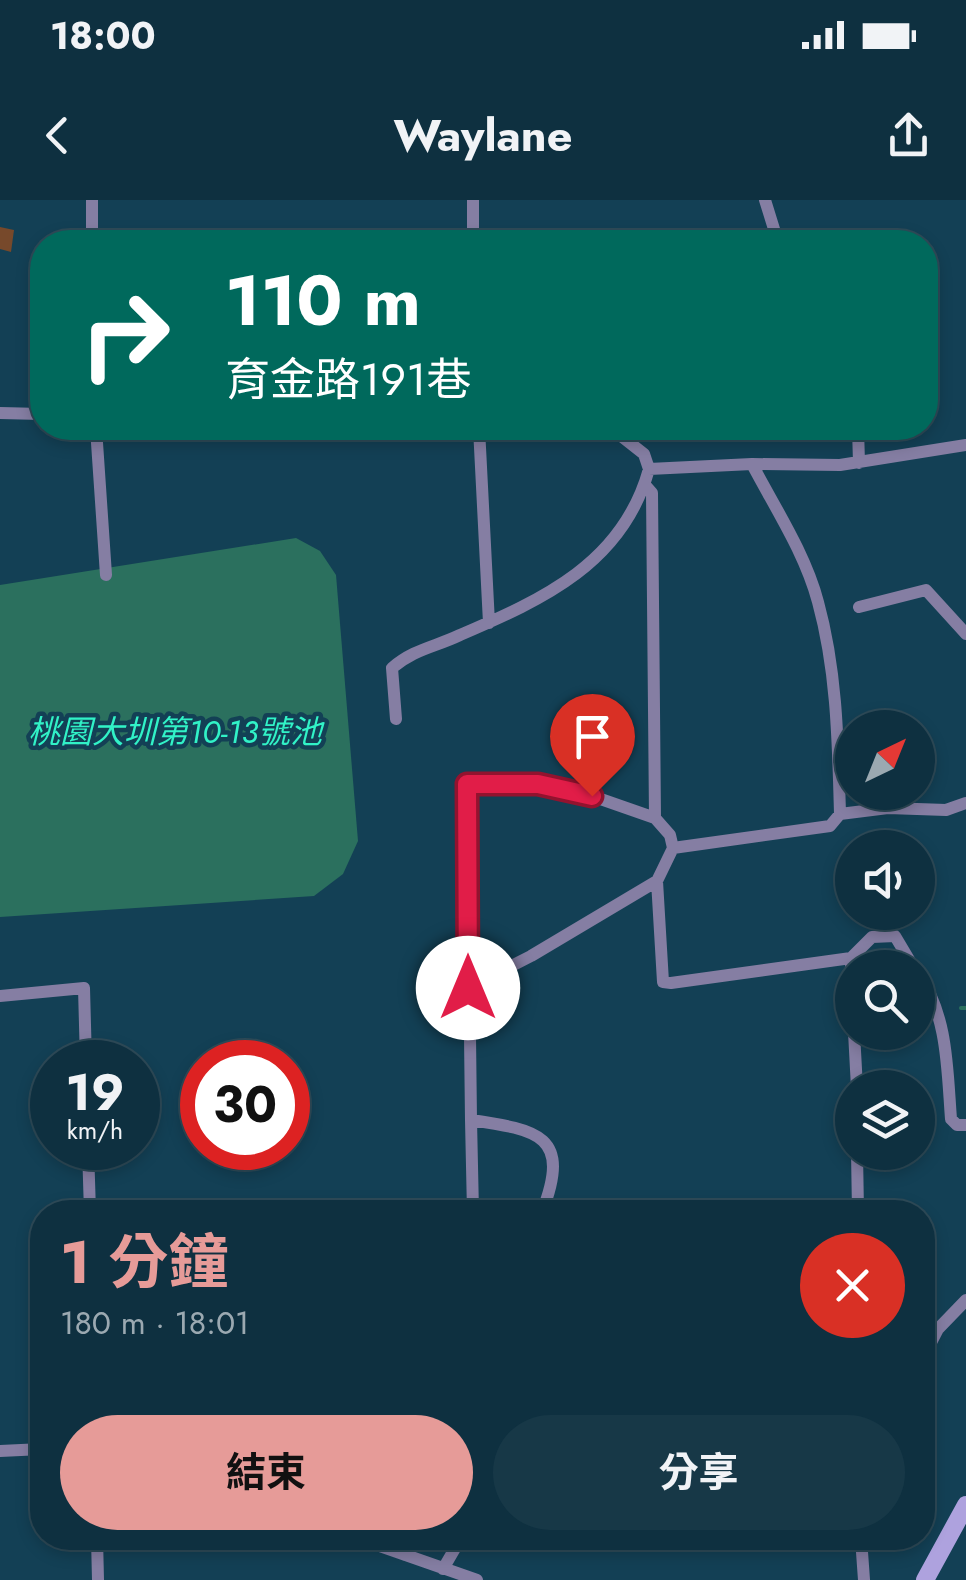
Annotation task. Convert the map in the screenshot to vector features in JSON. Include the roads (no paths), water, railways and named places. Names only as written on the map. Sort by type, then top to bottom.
[{"type":"street","points":[[92,200],[92,230]]},
{"type":"street","points":[[473,200],[473,230]]},
{"type":"street","points":[[765,200],[774,230]]},
{"type":"street","points":[[0,413],[30,414]]},
{"type":"street","points":[[97,440],[106,576]]},
{"type":"street","points":[[480,440],[489,623]]},
{"type":"street","points":[[396,719],[392,668],[408,654],[489,623],[558,587],[594,562],[618,537],[649,469],[644,454],[626,440]]},
{"type":"street","points":[[858,440],[859,463]]},
{"type":"street","points":[[649,469],[859,463],[966,446]]},
{"type":"street","points":[[673,848],[830,826],[840,814],[838,704],[818,601],[801,556],[752,464]]},
{"type":"street","points":[[645,485],[652,493],[655,818]]},
{"type":"street","points":[[859,607],[926,590],[966,634]]},
{"type":"street","points":[[473,1200],[467,784],[538,784],[592,796],[655,818],[670,835],[673,848],[657,881],[663,982],[835,960]]},
{"type":"street","points":[[840,814],[888,808],[946,810],[966,802]]},
{"type":"street","points":[[468,988],[531,956],[657,881]]},
{"type":"street","points":[[858,950],[872,937],[895,936],[904,950]]},
{"type":"street","points":[[0,996],[84,988],[85,1040]]},
{"type":"street","points":[[935,1002],[946,1053],[950,1119],[966,1126]]},
{"type":"street","points":[[471,1120],[532,1131],[546,1144],[552,1154],[552,1186],[547,1200]]},
{"type":"street","points":[[89,1170],[90,1200]]},
{"type":"street","points":[[858,1170],[858,1200]]},
{"type":"street","points":[[935,1334],[966,1300]]},
{"type":"street","points":[[0,1451],[30,1450]]},
{"type":"street","points":[[925,1580],[966,1505]]},
{"type":"street","points":[[97,1550],[98,1580]]},
{"type":"street","points":[[391,1550],[477,1580]]},
{"type":"street","points":[[405,1550],[405,1555]]},
{"type":"street","points":[[443,1569],[454,1550]]},
{"type":"street","points":[[863,1550],[864,1580]]},
{"type":"water","name":"桃園大圳第10-13號池","points":[[296,538],[320,551],[336,575],[358,841],[343,874],[314,896],[0,917],[0,585]]},
{"type":"waterway","points":[[961,1008],[966,1008]]}]
